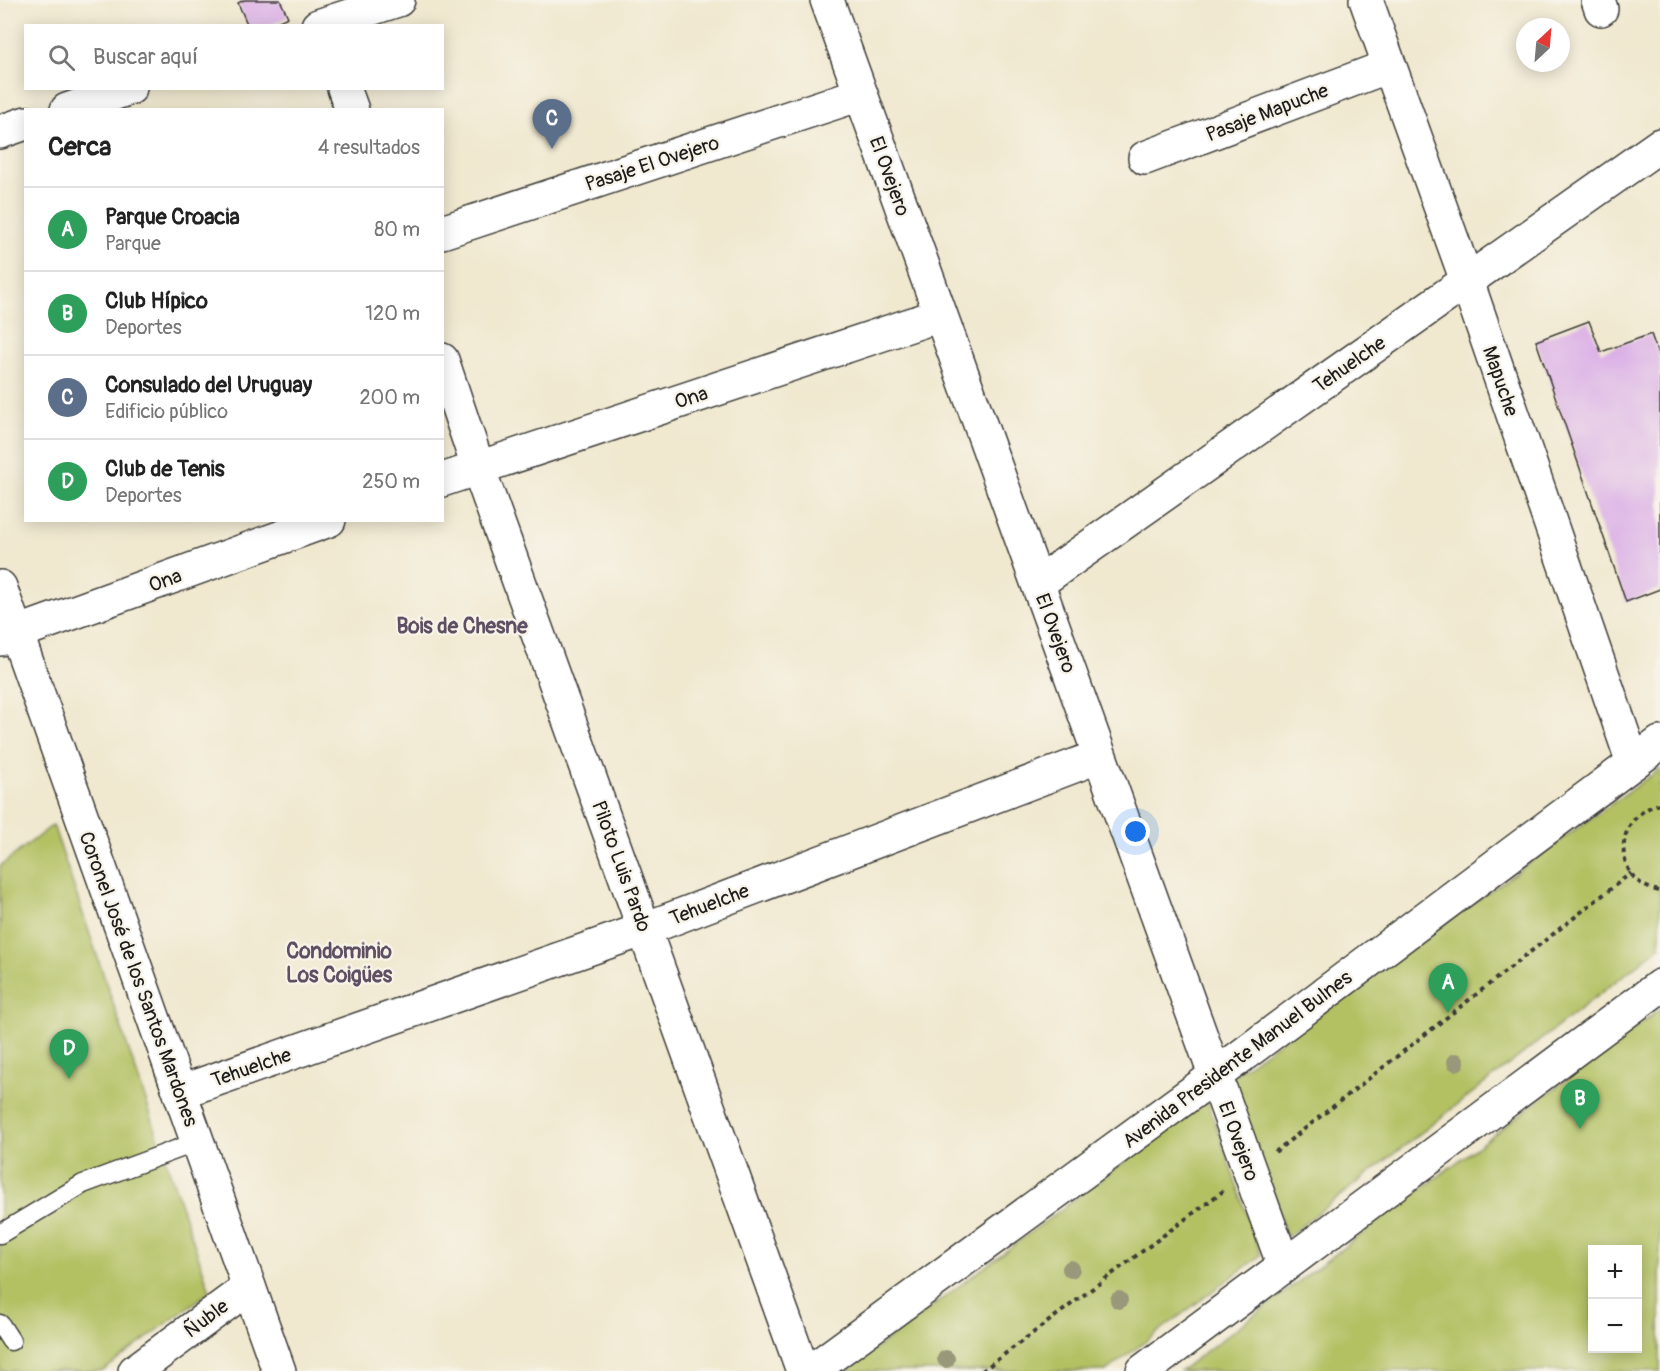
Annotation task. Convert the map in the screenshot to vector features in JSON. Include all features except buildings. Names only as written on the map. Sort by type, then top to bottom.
[{"type":"street","points":[[310,0],[319,24]]},
{"type":"street","points":[[322,24],[398,0]]},
{"type":"street","name":"El Ovejero","points":[[827,0],[1284,1266]]},
{"type":"street","name":"Mapuche","points":[[1366,0],[1467,281],[1633,763]]},
{"type":"street","name":"Pasaje Mapuche","points":[[1146,158],[1389,66]]},
{"type":"street","points":[[73,108],[124,90]]},
{"type":"street","points":[[345,90],[351,108]]},
{"type":"street","name":"Pasaje El Ovejero","points":[[444,231],[861,94]]},
{"type":"street","points":[[0,132],[24,124]]},
{"type":"street","name":"Tehuelche","points":[[1038,583],[1660,145]]},
{"type":"street","name":"Ona","points":[[444,479],[940,315]]},
{"type":"street","name":"Piloto Luis Pardo","points":[[444,366],[478,467],[803,1371]]},
{"type":"street","name":"Ona","points":[[8,637],[324,522]]},
{"type":"street","name":"Coronel José de los Santos Mardones","points":[[0,587],[8,637],[180,1092],[279,1371]]},
{"type":"street","name":"Avenida Presidente Manuel Bulnes","points":[[810,1371],[1216,1076],[1660,743]]},
{"type":"street","name":"Tehuelche","points":[[180,1092],[645,929],[1100,756]]},
{"type":"street","points":[[1143,1371],[1660,986]]},
{"type":"street","name":"Ñuble","points":[[135,1371],[249,1287]]},
{"type":"lane","points":[[0,1234],[83,1184],[197,1142]]},
{"type":"lane","points":[[0,1324],[11,1341]]},
{"type":"path","points":[[1660,804],[1644,810],[1632,820],[1623,847],[1625,861],[1631,873],[1641,884],[1660,891]]},
{"type":"path","points":[[982,1371],[1250,1171],[1631,873]]},
{"type":"green space","points":[[1660,769],[1660,947],[1287,1237],[1228,1079]]},
{"type":"green space","points":[[53,825],[210,1291],[103,1371],[0,1371],[0,866]]},
{"type":"green space","points":[[1660,1009],[1660,1371],[1180,1371]]},
{"type":"green space","points":[[1207,1100],[1261,1255],[1106,1371],[846,1371]]},
{"type":"place","name":"Consulado del Uruguay","points":[[552,149]]},
{"type":"place","name":"Parque Croacia","points":[[1448,1013]]},
{"type":"place","name":"Club de Tenis","points":[[69,1079]]},
{"type":"place","name":"Club Hípico","points":[[1580,1129]]},
{"type":"district","name":"Bois de Chesne","points":[[462,626]]},
{"type":"district","name":"Condominio Los Coigües","points":[[339,963]]}]
